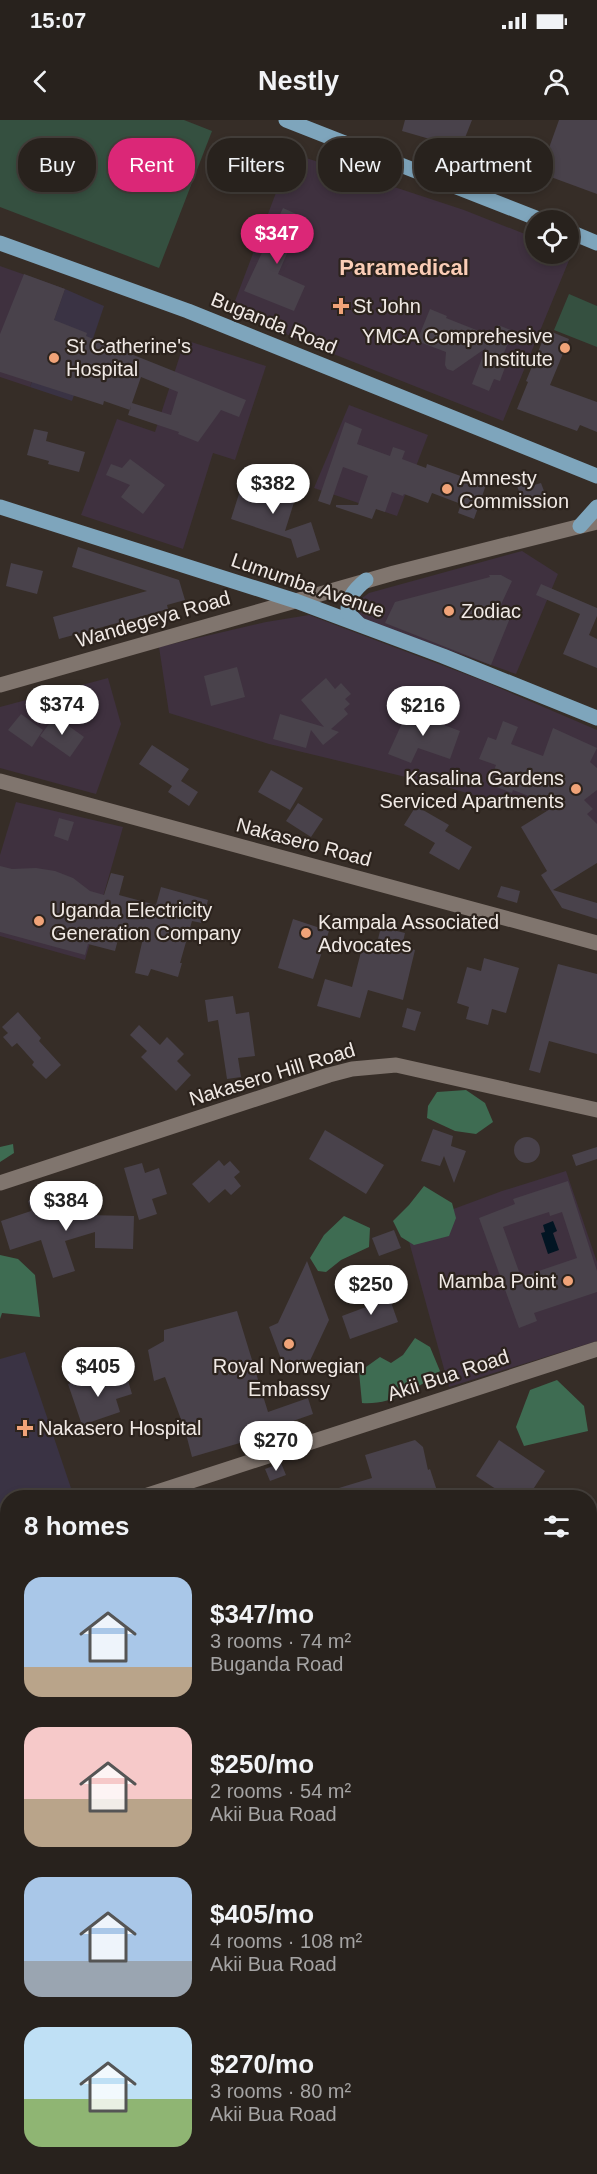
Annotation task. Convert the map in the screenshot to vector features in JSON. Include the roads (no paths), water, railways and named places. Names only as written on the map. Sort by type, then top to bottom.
[{"type":"main road","points":[[286,120],[525,214]]},
{"type":"main road","points":[[579,236],[597,243]]},
{"type":"main road","name":"Buganda Road","points":[[0,243],[188,311],[597,476]]},
{"type":"main road","name":"Lumumba Avenue","points":[[0,507],[296,601],[361,624],[597,718]]},
{"type":"main road","points":[[580,526],[595,512],[597,507]]},
{"type":"main road","points":[[361,624],[351,618],[348,606],[353,593],[366,580]]},
{"type":"street","name":"Wandegeya Road","points":[[0,685],[366,580],[597,522]]},
{"type":"street","name":"Nakasero Road","points":[[0,781],[597,943]]},
{"type":"street","name":"Nakasero Hill Road","points":[[0,1183],[329,1075],[376,1066],[396,1065],[597,1110]]},
{"type":"street","name":"Akii Bua Road","points":[[164,1490],[597,1349]]},
{"type":"water","points":[[553,1221],[557,1231],[553,1233],[559,1250],[548,1254],[541,1233],[545,1232],[543,1225]]},
{"type":"place","name":"St John","points":[[341,306]]},
{"type":"place","name":"YMCA Comprehesive Institute","points":[[565,348]]},
{"type":"place","name":"St Catherine's Hospital","points":[[54,358]]},
{"type":"place","name":"Amnesty Commission","points":[[447,489]]},
{"type":"place","name":"Zodiac","points":[[449,611]]},
{"type":"place","name":"Kasalina Gardens Serviced Apartments","points":[[576,789]]},
{"type":"place","name":"Uganda Electricity Generation Company","points":[[39,921]]},
{"type":"place","name":"Kampala Associated Advocates","points":[[306,933]]},
{"type":"place","name":"Mamba Point","points":[[568,1281]]},
{"type":"place","name":"Royal Norwegian Embassy","points":[[289,1344]]},
{"type":"place","name":"Nakasero Hospital","points":[[25,1428]]},
{"type":"district","name":"Paramedical","points":[[404,267]]}]
